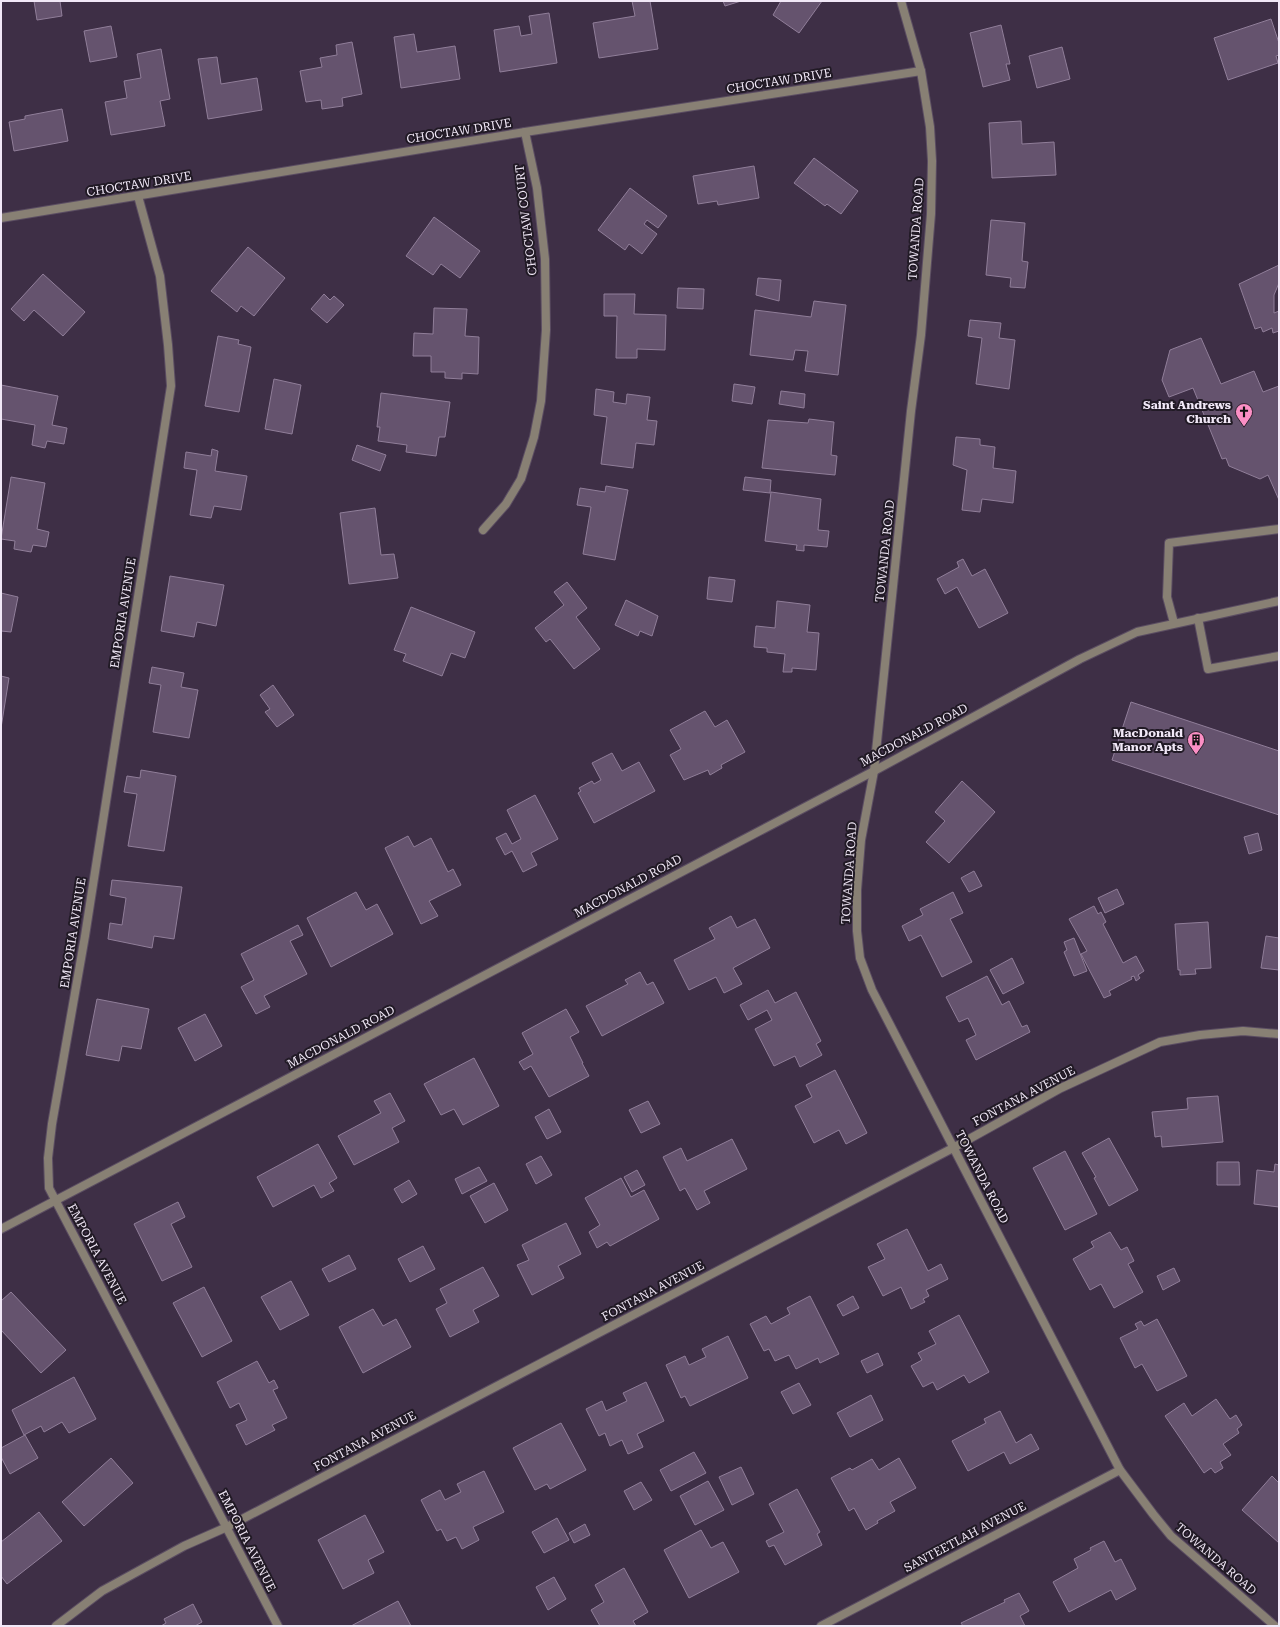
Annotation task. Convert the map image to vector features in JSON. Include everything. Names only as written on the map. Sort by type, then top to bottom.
[{"type":"street","name":"TOWANDA ROAD","points":[[901,1],[921,71],[930,127],[932,161],[931,214],[921,335],[911,411],[874,771],[861,840],[857,931],[860,958],[872,990],[1120,1470],[1171,1536],[1275,1626]]},
{"type":"street","name":"CHOCTAW DRIVE","points":[[1,218],[525,132],[921,71]]},
{"type":"street","name":"CHOCTAW COURT","points":[[483,530],[506,504],[521,479],[534,437],[541,401],[546,330],[545,259],[537,188],[525,132]]},
{"type":"street","name":"EMPORIA AVENUE","points":[[138,196],[160,276],[171,386],[85,936],[52,1124],[48,1158],[50,1188],[278,1626]]},
{"type":"street","points":[[1174,623],[1167,597],[1169,543],[1279,529]]},
{"type":"street","name":"MACDONALD ROAD","points":[[1,1229],[874,771],[1080,659],[1137,632],[1279,601]]},
{"type":"street","points":[[1198,618],[1208,669],[1279,656]]},
{"type":"street","name":"FONTANA AVENUE","points":[[56,1626],[102,1591],[184,1546],[227,1527],[953,1148],[1062,1088],[1160,1042],[1200,1035],[1243,1031],[1279,1034]]},
{"type":"street","name":"SANTEETLAH AVENUE","points":[[821,1626],[1120,1470]]},
{"type":"building","points":[[34,1],[60,1],[62,16],[37,20]]},
{"type":"building","points":[[632,1],[650,1],[658,49],[599,58],[593,23],[635,16]]},
{"type":"building","points":[[723,1],[741,1],[725,6]]},
{"type":"building","points":[[781,1],[822,1],[799,33],[773,15]]},
{"type":"building","points":[[549,13],[557,63],[500,72],[494,30],[519,26],[521,36],[532,34],[529,16]]},
{"type":"building","points":[[1271,19],[1279,43],[1279,55],[1276,56],[1278,63],[1228,80],[1214,38]]},
{"type":"building","points":[[1001,25],[1010,64],[1006,64],[1010,80],[983,87],[970,33]]},
{"type":"building","points":[[111,26],[117,57],[90,62],[84,31]]},
{"type":"building","points":[[414,34],[417,52],[455,46],[460,79],[401,88],[394,37]]},
{"type":"building","points":[[352,42],[362,94],[342,98],[343,106],[322,109],[321,100],[306,102],[300,71],[322,67],[320,58],[337,55],[336,45]]},
{"type":"building","points":[[1062,47],[1070,79],[1037,88],[1029,56]]},
{"type":"building","points":[[161,49],[170,99],[160,101],[165,126],[111,135],[105,102],[127,98],[124,81],[141,78],[137,54]]},
{"type":"building","points":[[217,57],[221,84],[257,78],[262,110],[208,119],[198,59]]},
{"type":"building","points":[[62,109],[68,141],[14,151],[9,122],[25,119],[25,116]]},
{"type":"building","points":[[1021,121],[1022,144],[1054,142],[1056,175],[992,178],[989,123]]},
{"type":"building","points":[[814,158],[858,191],[841,214],[827,204],[825,206],[794,183]]},
{"type":"building","points":[[754,166],[759,198],[718,205],[717,201],[698,204],[693,176]]},
{"type":"building","points":[[630,188],[667,216],[658,228],[647,220],[644,224],[657,234],[642,254],[629,244],[625,250],[598,230]]},
{"type":"building","points":[[434,217],[480,251],[460,278],[441,264],[433,275],[406,256]]},
{"type":"building","points":[[991,220],[1025,223],[1022,261],[1028,262],[1025,288],[1010,287],[1011,278],[986,275]]},
{"type":"building","points":[[248,247],[285,278],[254,316],[241,306],[237,312],[211,291]]},
{"type":"building","points":[[1279,265],[1279,283],[1274,295],[1274,313],[1279,311],[1279,331],[1273,333],[1272,328],[1263,332],[1261,327],[1255,329],[1239,284]]},
{"type":"building","points":[[43,274],[85,312],[63,336],[34,310],[24,321],[11,309]]},
{"type":"building","points":[[758,278],[781,280],[779,301],[756,295]]},
{"type":"building","points":[[678,288],[704,289],[703,309],[677,308]]},
{"type":"building","points":[[324,294],[330,300],[334,296],[344,305],[327,323],[311,309]]},
{"type":"building","points":[[604,294],[635,294],[634,314],[666,315],[665,350],[637,349],[637,358],[616,358],[617,316],[604,316]]},
{"type":"building","points":[[814,301],[846,305],[838,375],[805,371],[808,351],[795,350],[793,360],[750,355],[755,310],[811,317]]},
{"type":"building","points":[[434,308],[467,309],[465,336],[479,337],[478,374],[462,373],[462,379],[445,378],[445,372],[431,372],[431,356],[413,356],[414,333],[433,334]]},
{"type":"building","points":[[970,320],[1001,323],[999,338],[1015,340],[1009,389],[976,384],[982,338],[968,336]]},
{"type":"building","points":[[218,336],[239,340],[238,344],[251,347],[239,412],[205,406]]},
{"type":"building","name":"Saint Andrews Church","points":[[1201,338],[1221,384],[1254,371],[1263,392],[1279,386],[1279,500],[1268,475],[1260,479],[1229,466],[1226,458],[1222,459],[1193,388],[1169,397],[1162,380],[1170,350]]},
{"type":"building","points":[[274,379],[301,385],[292,434],[265,429]]},
{"type":"building","points":[[734,384],[755,387],[752,404],[732,401]]},
{"type":"building","points":[[1,385],[58,396],[52,425],[67,428],[64,444],[47,441],[45,448],[32,445],[35,425],[1,419]]},
{"type":"building","points":[[596,389],[614,392],[613,402],[626,404],[627,394],[650,397],[647,420],[657,421],[654,445],[636,443],[633,468],[601,464],[607,417],[594,415]]},
{"type":"building","points":[[781,391],[805,394],[804,408],[779,404]]},
{"type":"building","points":[[381,393],[450,402],[445,437],[439,437],[436,456],[406,452],[407,445],[378,441],[380,427],[377,427]]},
{"type":"building","points":[[809,419],[834,422],[831,455],[837,456],[835,475],[762,468],[768,420],[808,423]]},
{"type":"building","points":[[956,437],[980,439],[980,445],[995,447],[993,468],[1016,471],[1013,503],[982,499],[980,512],[962,510],[967,470],[953,465]]},
{"type":"building","points":[[357,445],[386,455],[380,471],[352,460]]},
{"type":"building","points":[[212,449],[218,451],[215,471],[247,476],[241,510],[214,506],[211,518],[190,515],[197,470],[184,468],[186,452],[211,456]]},
{"type":"building","points":[[11,477],[45,483],[37,529],[49,532],[46,547],[33,545],[31,552],[14,549],[15,541],[1,539]]},
{"type":"building","points":[[745,477],[771,480],[770,493],[743,490]]},
{"type":"building","points":[[606,486],[628,490],[615,560],[583,554],[591,507],[577,505],[580,488],[605,492]]},
{"type":"building","points":[[771,492],[821,499],[818,530],[829,531],[827,547],[804,545],[804,551],[796,550],[797,545],[765,541]]},
{"type":"building","points":[[375,508],[381,555],[394,554],[398,578],[349,584],[340,513]]},
{"type":"building","points":[[963,559],[972,576],[985,569],[1008,613],[979,628],[957,587],[945,594],[937,579],[959,567],[957,562]]},
{"type":"building","points":[[170,576],[224,585],[216,626],[197,622],[194,637],[161,631]]},
{"type":"building","points":[[709,577],[735,580],[732,602],[707,599]]},
{"type":"building","points":[[567,582],[587,608],[576,617],[600,649],[574,669],[550,639],[546,642],[535,628],[564,605],[554,592]]},
{"type":"building","points":[[1,593],[18,597],[11,632],[1,631]]},
{"type":"building","points":[[626,600],[658,616],[652,636],[640,631],[638,636],[615,625]]},
{"type":"building","points":[[777,601],[810,605],[807,632],[819,633],[816,670],[792,668],[792,672],[783,672],[785,654],[767,652],[767,648],[754,647],[756,626],[775,628]]},
{"type":"building","points":[[411,607],[475,632],[465,658],[451,653],[442,676],[403,661],[406,654],[394,650]]},
{"type":"building","points":[[152,667],[184,673],[181,687],[198,690],[189,738],[153,732],[161,685],[149,683]]},
{"type":"building","points":[[1,676],[9,678],[1,728]]},
{"type":"building","points":[[273,685],[294,715],[277,727],[265,712],[270,709],[260,695]]},
{"type":"building","name":"MacDonald Manor Apts","points":[[1131,702],[1279,751],[1279,815],[1112,760]]},
{"type":"building","points":[[705,711],[715,727],[727,720],[745,752],[721,765],[722,768],[710,775],[708,770],[684,780],[670,755],[681,749],[670,730]]},
{"type":"building","points":[[612,753],[622,771],[639,762],[655,791],[594,823],[578,793],[581,791],[579,788],[592,781],[594,784],[601,780],[592,763]]},
{"type":"building","points":[[141,770],[176,776],[164,851],[128,846],[137,794],[124,792],[127,776],[140,778]]},
{"type":"building","points":[[962,781],[995,812],[949,863],[926,842],[945,821],[935,812]]},
{"type":"building","points":[[535,795],[558,839],[531,853],[537,865],[523,872],[512,851],[505,855],[496,838],[506,833],[512,844],[521,839],[507,810]]},
{"type":"building","points":[[1258,833],[1262,850],[1249,854],[1244,837]]},
{"type":"building","points":[[408,836],[414,847],[431,838],[448,872],[453,869],[461,885],[429,901],[438,916],[421,924],[385,848]]},
{"type":"building","points":[[974,871],[982,886],[969,892],[961,878]]},
{"type":"building","points":[[112,880],[182,887],[174,939],[154,936],[152,948],[108,939],[110,923],[122,925],[126,898],[110,895]]},
{"type":"building","points":[[1117,889],[1124,904],[1105,913],[1098,898]]},
{"type":"building","points":[[356,892],[366,910],[377,904],[393,934],[331,967],[307,918]]},
{"type":"building","points":[[953,892],[963,913],[950,919],[972,962],[942,977],[921,935],[909,941],[902,926],[923,915],[920,909]]},
{"type":"building","points":[[1094,906],[1098,914],[1101,912],[1106,922],[1103,924],[1123,963],[1136,956],[1144,971],[1138,975],[1140,978],[1136,981],[1134,976],[1131,977],[1132,979],[1109,991],[1111,995],[1104,998],[1081,954],[1087,951],[1069,919]]},
{"type":"building","points":[[731,916],[737,928],[755,919],[770,948],[733,968],[742,984],[724,993],[716,977],[689,990],[674,960],[715,939],[709,928]]},
{"type":"building","points":[[1208,922],[1211,968],[1195,969],[1196,974],[1180,975],[1180,970],[1178,970],[1175,924]]},
{"type":"building","points":[[298,925],[303,935],[290,941],[307,974],[264,996],[270,1007],[256,1014],[241,987],[254,980],[241,954]]},
{"type":"building","points":[[1266,936],[1279,938],[1279,970],[1261,968]]},
{"type":"building","points":[[1074,938],[1087,971],[1074,976],[1064,952],[1067,950],[1064,942]]},
{"type":"building","points":[[1012,958],[1024,983],[1003,994],[990,970]]},
{"type":"building","points":[[640,972],[647,985],[653,982],[664,1003],[602,1036],[586,1006],[628,984],[625,980]]},
{"type":"building","points":[[987,976],[1002,1005],[1009,1001],[1022,1027],[1027,1025],[1030,1032],[976,1060],[966,1040],[976,1035],[968,1018],[959,1022],[946,997]]},
{"type":"building","points":[[768,990],[775,1003],[796,992],[821,1041],[816,1044],[822,1055],[800,1067],[795,1056],[774,1066],[755,1029],[772,1020],[767,1010],[748,1020],[740,1005]]},
{"type":"building","points":[[97,999],[149,1009],[141,1049],[122,1046],[119,1061],[86,1055]]},
{"type":"building","points":[[566,1009],[579,1032],[570,1037],[589,1076],[549,1097],[531,1066],[524,1070],[519,1062],[533,1054],[522,1033]]},
{"type":"building","points":[[205,1014],[222,1046],[195,1061],[178,1028]]},
{"type":"building","points":[[474,1058],[499,1106],[463,1125],[454,1109],[441,1115],[424,1084]]},
{"type":"building","points":[[835,1070],[867,1133],[846,1144],[839,1130],[814,1143],[795,1106],[812,1097],[806,1085]]},
{"type":"building","points":[[390,1093],[405,1121],[392,1128],[399,1142],[354,1165],[338,1136],[381,1113],[374,1101]]},
{"type":"building","points":[[1218,1096],[1223,1142],[1162,1147],[1161,1136],[1155,1137],[1152,1112],[1188,1109],[1187,1098]]},
{"type":"building","points":[[648,1101],[660,1124],[641,1133],[629,1110]]},
{"type":"building","points":[[549,1109],[561,1132],[547,1139],[535,1117]]},
{"type":"building","points":[[1109,1138],[1138,1190],[1109,1206],[1094,1178],[1096,1177],[1082,1153]]},
{"type":"building","points":[[732,1139],[747,1169],[704,1191],[710,1203],[697,1210],[685,1188],[680,1191],[663,1157],[681,1148],[687,1161]]},
{"type":"building","points":[[318,1144],[337,1178],[329,1183],[334,1191],[321,1198],[314,1185],[273,1207],[257,1177]]},
{"type":"building","points":[[1065,1151],[1097,1214],[1065,1230],[1033,1168]]},
{"type":"building","points":[[541,1156],[552,1175],[536,1184],[526,1164]]},
{"type":"building","points":[[1217,1162],[1239,1162],[1240,1185],[1217,1185]]},
{"type":"building","points":[[1275,1164],[1279,1165],[1279,1207],[1254,1204],[1257,1170],[1274,1172]]},
{"type":"building","points":[[479,1167],[487,1181],[462,1194],[455,1179]]},
{"type":"building","points":[[637,1170],[645,1185],[632,1192],[624,1177]]},
{"type":"building","points":[[621,1178],[631,1197],[644,1190],[659,1219],[610,1246],[607,1242],[597,1248],[589,1232],[600,1225],[585,1198]]},
{"type":"building","points":[[409,1180],[417,1194],[402,1203],[394,1189]]},
{"type":"building","points":[[494,1183],[508,1210],[485,1223],[470,1196]]},
{"type":"building","points":[[178,1202],[185,1217],[171,1224],[192,1267],[162,1281],[134,1224]]},
{"type":"building","points":[[566,1223],[581,1254],[558,1266],[564,1278],[532,1295],[517,1265],[529,1260],[522,1245]]},
{"type":"building","points":[[907,1229],[928,1271],[941,1264],[948,1279],[926,1290],[929,1296],[923,1299],[925,1302],[911,1309],[901,1287],[883,1296],[868,1267],[885,1259],[877,1244]]},
{"type":"building","points":[[1110,1232],[1121,1250],[1127,1247],[1134,1261],[1128,1264],[1143,1292],[1114,1308],[1101,1284],[1090,1290],[1073,1259],[1094,1247],[1091,1242]]},
{"type":"building","points":[[423,1246],[435,1269],[410,1282],[398,1259]]},
{"type":"building","points":[[349,1255],[356,1269],[329,1282],[322,1269]]},
{"type":"building","points":[[483,1267],[499,1296],[473,1310],[479,1322],[450,1337],[436,1309],[447,1303],[440,1289]]},
{"type":"building","points":[[1174,1268],[1180,1281],[1163,1290],[1157,1276]]},
{"type":"building","points":[[291,1281],[309,1315],[280,1330],[261,1297]]},
{"type":"building","points":[[204,1287],[232,1341],[202,1357],[173,1303]]},
{"type":"building","points":[[11,1292],[66,1350],[41,1373],[1,1330],[1,1301]]},
{"type":"building","points":[[810,1296],[839,1354],[820,1363],[818,1358],[796,1369],[789,1355],[775,1361],[769,1349],[764,1351],[750,1324],[766,1316],[771,1324],[790,1314],[787,1308]]},
{"type":"building","points":[[853,1296],[859,1308],[843,1316],[837,1305]]},
{"type":"building","points":[[373,1309],[383,1326],[396,1319],[411,1347],[363,1373],[339,1327]]},
{"type":"building","points":[[959,1315],[989,1372],[969,1383],[964,1375],[937,1390],[933,1382],[923,1387],[911,1366],[922,1360],[918,1353],[936,1344],[929,1331]]},
{"type":"building","points":[[1157,1319],[1187,1376],[1157,1391],[1142,1364],[1135,1368],[1120,1338],[1138,1329],[1135,1324],[1141,1321],[1144,1326]]},
{"type":"building","points":[[728,1336],[748,1378],[690,1406],[685,1396],[681,1398],[666,1365],[685,1356],[689,1365],[706,1357],[702,1349]]},
{"type":"building","points":[[878,1353],[883,1365],[867,1373],[861,1361]]},
{"type":"building","points":[[257,1361],[269,1383],[274,1380],[278,1388],[273,1390],[287,1418],[272,1425],[275,1430],[246,1445],[236,1425],[247,1420],[239,1403],[230,1408],[217,1382]]},
{"type":"building","points":[[74,1377],[96,1419],[69,1433],[62,1422],[44,1432],[41,1426],[24,1435],[12,1410]]},
{"type":"building","points":[[646,1382],[664,1421],[637,1434],[643,1447],[628,1454],[622,1440],[610,1446],[605,1433],[599,1436],[586,1409],[602,1401],[606,1411],[627,1401],[623,1393]]},
{"type":"building","points":[[799,1383],[811,1405],[793,1414],[781,1392]]},
{"type":"building","points":[[871,1395],[883,1420],[850,1437],[837,1413]]},
{"type":"building","points":[[1216,1399],[1230,1419],[1236,1415],[1242,1425],[1237,1429],[1239,1433],[1223,1444],[1231,1455],[1220,1462],[1223,1468],[1215,1473],[1211,1468],[1204,1473],[1165,1416],[1184,1403],[1192,1416]]},
{"type":"building","points":[[1000,1411],[1016,1443],[1031,1434],[1039,1449],[1010,1464],[1004,1452],[968,1471],[952,1441],[986,1423],[984,1419]]},
{"type":"building","points":[[561,1423],[586,1470],[550,1489],[547,1484],[535,1490],[513,1448]]},
{"type":"building","points":[[25,1435],[38,1458],[10,1474],[1,1457],[1,1448]]},
{"type":"building","points":[[694,1452],[706,1473],[671,1491],[660,1470]]},
{"type":"building","points":[[111,1458],[133,1483],[84,1526],[62,1502]]},
{"type":"building","points":[[899,1458],[916,1488],[890,1502],[895,1511],[877,1521],[878,1523],[866,1530],[854,1508],[849,1511],[831,1478],[850,1468],[852,1470],[872,1459],[879,1470]]},
{"type":"building","points":[[741,1467],[754,1494],[732,1505],[719,1477]]},
{"type":"building","points":[[484,1471],[504,1512],[473,1527],[479,1540],[462,1549],[456,1537],[447,1541],[441,1529],[437,1531],[421,1500],[440,1490],[445,1500],[461,1492],[457,1484]]},
{"type":"building","points":[[1272,1476],[1279,1483],[1279,1543],[1242,1510]]},
{"type":"building","points":[[708,1481],[724,1510],[695,1525],[680,1496]]},
{"type":"building","points":[[641,1482],[652,1500],[634,1510],[624,1491]]},
{"type":"building","points":[[797,1489],[820,1532],[817,1534],[822,1545],[785,1565],[774,1545],[769,1547],[766,1541],[784,1532],[769,1504]]},
{"type":"building","points":[[39,1512],[62,1541],[7,1584],[1,1576],[1,1542]]},
{"type":"building","points":[[365,1515],[384,1552],[368,1560],[374,1573],[343,1589],[318,1540]]},
{"type":"building","points":[[557,1518],[569,1540],[544,1553],[532,1532]]},
{"type":"building","points":[[585,1524],[590,1535],[574,1543],[569,1533]]},
{"type":"building","points":[[701,1530],[711,1548],[723,1542],[739,1572],[689,1598],[664,1550]]},
{"type":"building","points":[[1104,1541],[1115,1562],[1121,1559],[1136,1589],[1116,1600],[1111,1590],[1069,1612],[1053,1582],[1078,1568],[1074,1559],[1091,1550],[1090,1548]]},
{"type":"building","points":[[624,1568],[648,1612],[633,1621],[636,1626],[600,1626],[591,1610],[604,1602],[595,1585]]},
{"type":"building","points":[[554,1577],[566,1599],[548,1610],[536,1587]]},
{"type":"building","points":[[1019,1593],[1029,1611],[1020,1616],[1025,1626],[963,1626],[961,1623],[1005,1602],[1004,1600]]},
{"type":"building","points":[[398,1601],[411,1626],[351,1626]]},
{"type":"building","points":[[193,1604],[202,1622],[195,1626],[161,1626],[166,1623],[164,1619]]},
{"type":"place","name":"Saint Andrews Church","points":[[1244,427]]},
{"type":"place","name":"MacDonald Manor Apts","points":[[1196,755]]}]
